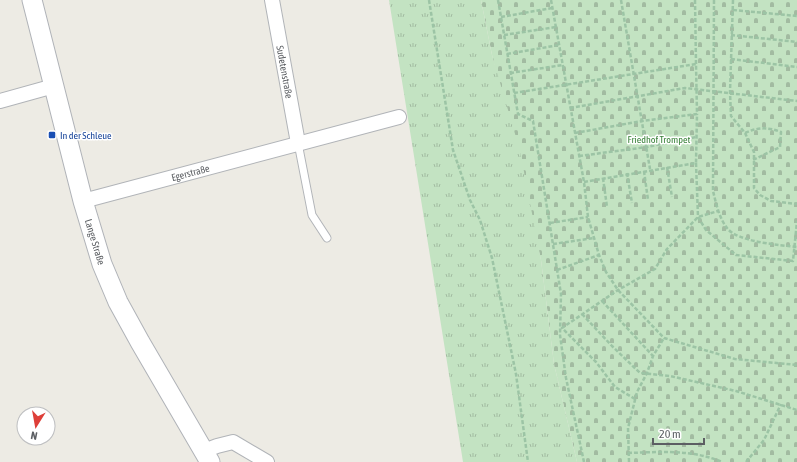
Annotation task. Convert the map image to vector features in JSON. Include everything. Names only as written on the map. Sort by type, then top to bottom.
[{"type":"street","name":"Lange Straße","points":[[32,0],[83,201],[102,264],[118,302],[207,457]]},
{"type":"street","name":"Sudetenstraße","points":[[272,0],[298,143]]},
{"type":"street","points":[[0,101],[54,86]]},
{"type":"street","name":"Egerstraße","points":[[83,201],[399,117]]},
{"type":"street","points":[[207,457],[217,446],[233,442],[267,462]]},
{"type":"lane","points":[[298,143],[312,216],[327,238]]},
{"type":"path","points":[[429,0],[453,150],[470,200],[480,220],[492,258],[516,374],[528,462]]},
{"type":"path","points":[[498,0],[518,114],[533,121],[561,294],[562,328],[560,334],[566,378],[584,462]]},
{"type":"path","points":[[551,0],[584,182],[588,217],[599,256],[606,272],[618,290],[664,338],[735,360],[797,365]]},
{"type":"path","points":[[621,0],[650,169]]},
{"type":"path","points":[[696,0],[695,89],[697,114],[696,163],[698,217],[706,230],[736,255],[793,261],[796,247],[797,221]]},
{"type":"path","points":[[714,0],[713,191],[718,211],[727,229],[743,239],[796,247]]},
{"type":"path","points":[[732,0],[730,92],[731,116],[745,133],[754,152],[754,188],[760,195],[771,201],[797,204]]},
{"type":"path","points":[[501,17],[552,8]]},
{"type":"path","points":[[732,10],[797,16]]},
{"type":"path","points":[[504,36],[556,27]]},
{"type":"path","points":[[732,36],[797,42]]},
{"type":"path","points":[[507,54],[559,45]]},
{"type":"path","points":[[731,60],[797,67]]},
{"type":"path","points":[[514,93],[696,64]]},
{"type":"path","points":[[510,73],[563,65]]},
{"type":"path","points":[[570,108],[685,88],[713,90],[797,101]]},
{"type":"path","points":[[575,133],[642,121],[697,114]]},
{"type":"path","points":[[745,133],[757,128],[771,128],[781,132],[780,147],[754,160]]},
{"type":"path","points":[[579,156],[647,147],[696,137]]},
{"type":"path","points":[[584,182],[650,169],[696,163]]},
{"type":"path","points":[[667,167],[672,197]]},
{"type":"path","points":[[644,171],[648,200]]},
{"type":"path","points":[[627,173],[632,204]]},
{"type":"path","points":[[603,178],[608,207]]},
{"type":"path","points":[[562,328],[618,290],[655,269],[667,249],[698,217],[718,211]]},
{"type":"path","points":[[550,223],[588,217]]},
{"type":"path","points":[[553,244],[594,238]]},
{"type":"path","points":[[557,270],[599,256]]},
{"type":"path","points":[[602,301],[653,356]]},
{"type":"path","points":[[582,314],[640,373],[670,376],[736,391],[797,410]]},
{"type":"path","points":[[562,328],[596,362],[615,386],[635,399]]},
{"type":"path","points":[[629,462],[628,428],[635,399],[653,356],[664,338]]},
{"type":"path","points":[[746,462],[764,440],[781,404]]},
{"type":"path","points":[[628,453],[673,451],[711,457],[722,462]]},
{"type":"green space","points":[[389,0],[481,0],[492,55],[520,151],[541,260],[554,364],[577,462],[463,462]]},
{"type":"green space","name":"Friedhof Trompet","points":[[481,0],[797,0],[797,462],[577,462],[554,364],[541,260],[492,55]]},
{"type":"place","name":"In der Schleue","points":[[52,135]]}]
